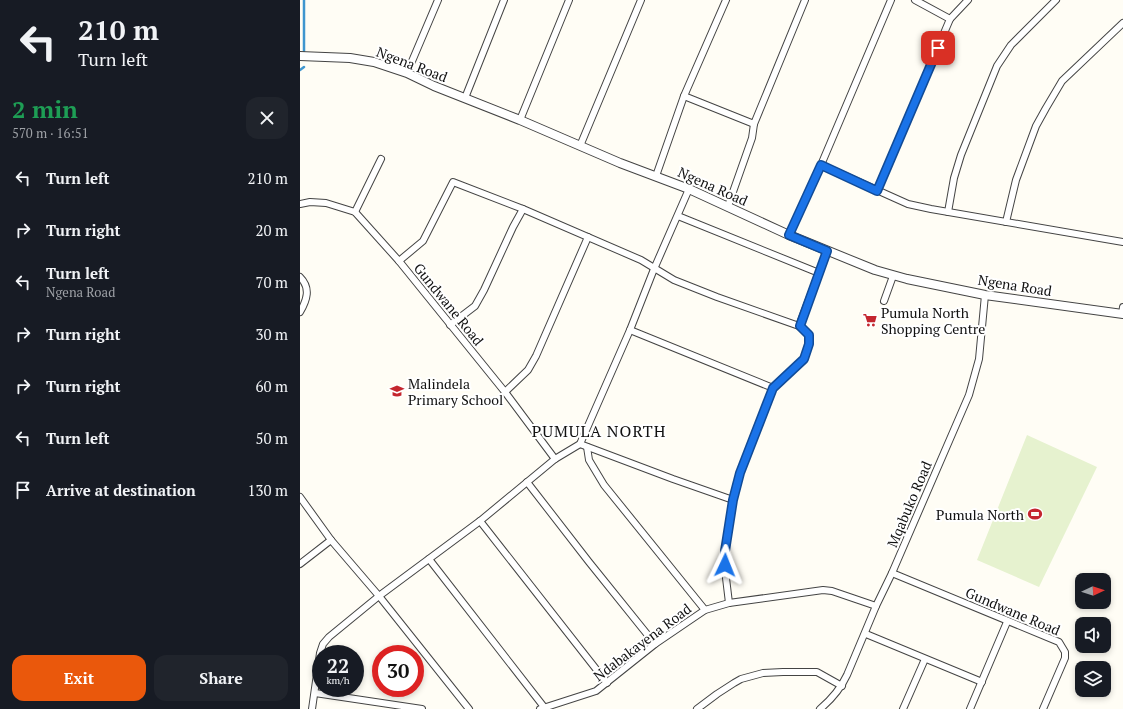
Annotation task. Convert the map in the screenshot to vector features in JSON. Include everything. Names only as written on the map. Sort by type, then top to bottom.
[{"type":"street","points":[[407,73],[438,0]]},
{"type":"street","points":[[465,98],[504,0]]},
{"type":"street","points":[[520,120],[569,0]]},
{"type":"street","points":[[580,146],[641,0]]},
{"type":"street","points":[[656,176],[684,96],[726,0]]},
{"type":"street","points":[[728,206],[752,138],[754,124],[805,0]]},
{"type":"street","points":[[789,235],[821,165],[891,0]]},
{"type":"street","points":[[915,0],[950,19]]},
{"type":"street","points":[[877,191],[950,19],[968,0]]},
{"type":"street","points":[[948,212],[954,178],[961,155],[997,66],[1011,45],[1056,0]]},
{"type":"street","points":[[1006,222],[1016,180],[1034,133],[1046,108],[1062,81],[1123,22]]},
{"type":"street","name":"Ngena Road","points":[[300,56],[350,58],[374,62],[407,73],[620,163],[689,188],[789,235],[862,266],[893,276],[985,295],[1123,311]]},
{"type":"street","points":[[684,96],[754,124]]},
{"type":"street","points":[[300,204],[310,202],[326,204],[356,212],[381,159]]},
{"type":"street","points":[[821,165],[908,204],[1123,242]]},
{"type":"street","points":[[399,262],[423,241],[453,182],[588,236],[641,260],[674,280],[717,297],[800,326],[809,335],[809,344],[804,359],[773,388],[740,473],[733,500],[725,551],[729,603]]},
{"type":"street","points":[[323,645],[329,637],[379,596],[480,521],[555,459],[580,444],[630,330],[654,269],[689,188]]},
{"type":"street","points":[[450,325],[475,306],[523,209]]},
{"type":"street","name":"Gundwane Road","points":[[356,212],[399,262],[505,392],[555,459]]},
{"type":"street","points":[[678,216],[819,273]]},
{"type":"street","points":[[505,392],[528,370],[536,356],[588,236]]},
{"type":"street","points":[[800,326],[827,251]]},
{"type":"street","points":[[300,276],[308,288],[307,296],[300,312]]},
{"type":"street","points":[[884,301],[893,276]]},
{"type":"street","name":"Mqabuko Road","points":[[820,709],[834,697],[842,686],[969,395],[979,359],[985,295]]},
{"type":"street","points":[[630,330],[773,388]]},
{"type":"street","points":[[580,444],[733,500]]},
{"type":"street","points":[[587,447],[589,460],[604,485],[705,610]]},
{"type":"street","points":[[528,482],[589,562],[655,644]]},
{"type":"street","points":[[300,497],[331,540],[379,596],[469,709]]},
{"type":"street","points":[[480,521],[607,683]]},
{"type":"street","points":[[300,564],[331,540]]},
{"type":"street","points":[[429,559],[543,708]]},
{"type":"street","name":"Gundwane Road","points":[[892,573],[1007,622],[1059,642],[1063,647],[1065,658],[1043,709]]},
{"type":"street","name":"Ndabakayena Road","points":[[543,708],[596,691],[655,644],[705,610],[729,603],[823,590],[832,591],[876,606]]},
{"type":"street","points":[[970,709],[1007,622]]},
{"type":"street","points":[[866,634],[982,682]]},
{"type":"street","points":[[903,709],[925,659]]},
{"type":"street","points":[[697,709],[741,679],[763,674],[783,672],[817,672],[842,686]]},
{"type":"street","points":[[312,709],[314,697]]},
{"type":"street","points":[[336,697],[422,709]]},
{"type":"green space","name":"Pumula North","points":[[1027,435],[1097,467],[1039,587],[977,560]]},
{"type":"waterway","points":[[304,0],[304,51]]},
{"type":"waterway","points":[[300,70],[304,67]]},
{"type":"place","name":"Pumula North Shopping Centre","points":[[870,320]]},
{"type":"place","name":"Malindela Primary School","points":[[397,391]]},
{"type":"place","name":"Pumula North","points":[[1035,514]]},
{"type":"district","name":"PUMULA NORTH","points":[[599,431]]},
{"type":"route","points":[[725,565],[725,551],[733,500],[740,473],[773,388],[804,359],[809,344],[809,335],[800,326],[827,251],[789,235],[821,165],[877,191],[938,48]]}]
